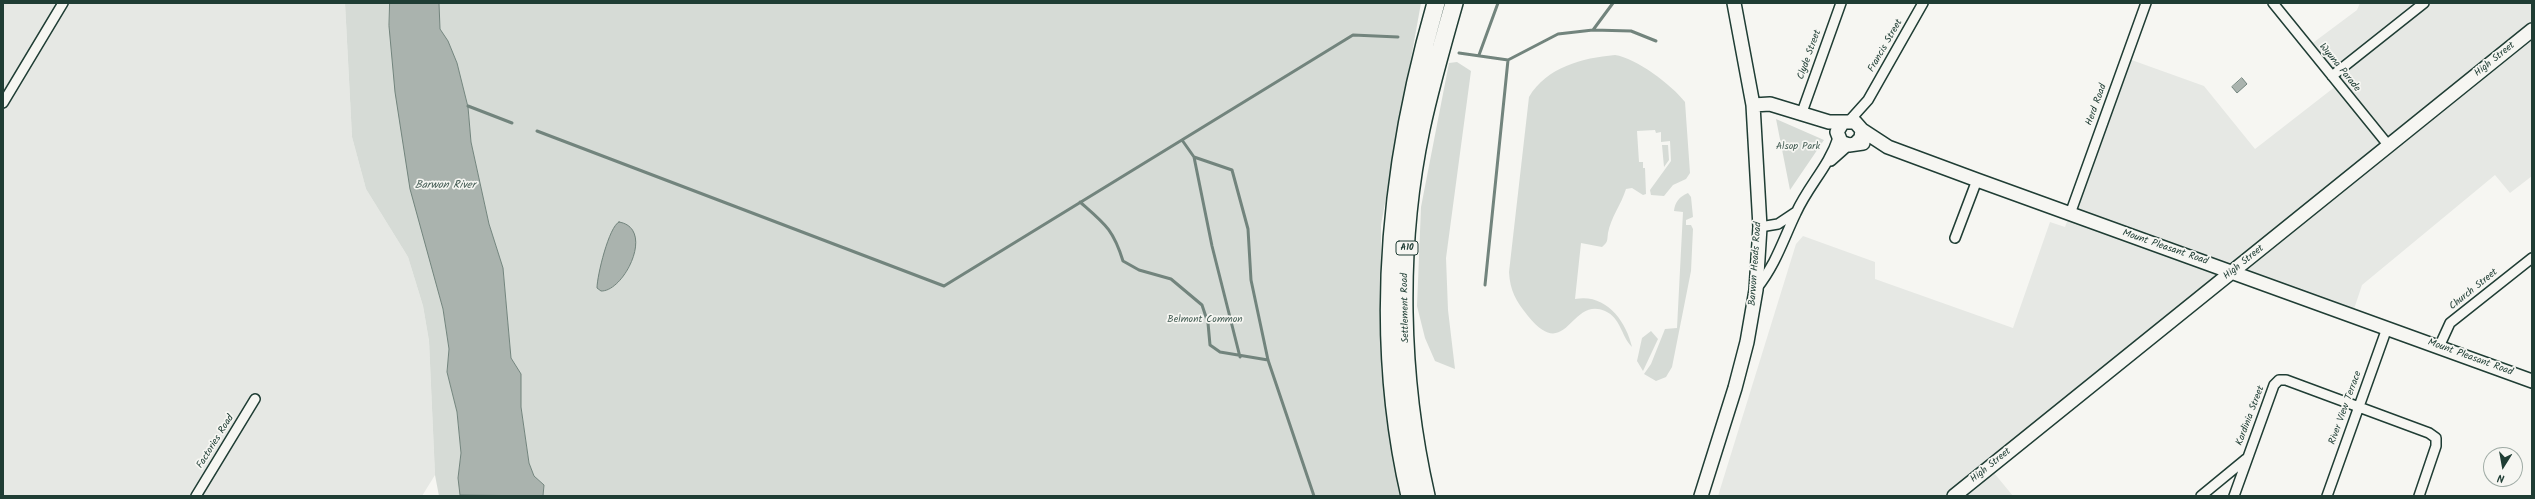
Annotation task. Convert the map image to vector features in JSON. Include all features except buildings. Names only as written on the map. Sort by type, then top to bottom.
[{"type":"highway","name":"Settlement Road","points":[[1410,496],[1396,418],[1392,374],[1390,267],[1404,131],[1421,56],[1436,3]]},
{"type":"highway","name":"Settlement Road","points":[[1426,496],[1412,416],[1407,359],[1405,269],[1409,210],[1421,130],[1454,3]]},
{"type":"street","points":[[3,104],[63,3]]},
{"type":"street","name":"Barwon Heads Road","points":[[1701,496],[1735,388],[1747,342],[1756,290],[1760,227],[1754,105],[1734,3]]},
{"type":"street","name":"Clyde Street","points":[[1801,114],[1841,3]]},
{"type":"street","name":"Francis Street","points":[[1854,125],[1922,3]]},
{"type":"street","name":"Herd Road","points":[[2070,214],[2146,3]]},
{"type":"street","name":"Wyuna Parade","points":[[2273,3],[2389,146]]},
{"type":"street","points":[[2332,76],[2424,3]]},
{"type":"street","name":"High Street","points":[[1954,496],[2234,272],[2532,30]]},
{"type":"street","name":"Mount Pleasant Road","points":[[1754,105],[1770,104],[1801,114],[1815,120],[1837,137],[1852,144],[1888,147]]},
{"type":"street","name":"Mount Pleasant Road","points":[[1815,120],[1854,125],[1888,147],[2189,258],[2234,272],[2532,381]]},
{"type":"street","points":[[1756,290],[1772,269],[1796,212],[1827,165],[1837,137],[1838,128],[1854,125],[1861,138],[1827,165]]},
{"type":"street","points":[[1955,238],[1977,180]]},
{"type":"street","points":[[1760,227],[1778,224],[1796,212]]},
{"type":"street","name":"Church Street","points":[[2439,347],[2450,323],[2532,258]]},
{"type":"street","name":"River View Terrace","points":[[2327,496],[2387,328]]},
{"type":"street","name":"Kardinia Street","points":[[2234,496],[2246,459],[2274,385],[2279,380],[2286,380],[2358,407]]},
{"type":"street","name":"Factories Road","points":[[196,496],[255,399]]},
{"type":"street","points":[[2358,407],[2429,433],[2436,438],[2436,446],[2418,496]]},
{"type":"street","points":[[2201,496],[2246,459]]},
{"type":"shaded area","points":[[3,3],[345,3],[352,137],[366,189],[408,257],[423,306],[429,341],[435,475],[422,496],[3,496]]},
{"type":"shaded area","points":[[2360,3],[2532,3],[2532,176],[2510,193],[2495,175],[2362,285],[2352,315],[2233,272],[1990,468],[2013,496],[1718,496],[1796,244],[1803,236],[1875,262],[1875,279],[2013,328],[2050,222],[2065,227],[2126,58],[2204,86],[2255,149],[2336,86],[2306,48],[2357,10]]},
{"type":"green space","points":[[345,3],[390,3],[389,26],[430,260],[443,309],[449,349],[447,372],[457,412],[461,453],[458,478],[461,496],[439,496],[435,475],[429,341],[423,306],[408,257],[366,189],[352,137]]},
{"type":"green space","name":"Belmont Common","points":[[439,3],[1421,3],[1381,225],[1381,369],[1401,496],[543,496],[544,485],[534,476],[529,463],[521,407],[521,374],[511,358],[503,268],[489,224],[471,142],[468,107],[457,63],[448,41],[440,29]]},
{"type":"green space","points":[[1615,55],[1633,61],[1653,73],[1672,88],[1685,102],[1690,173],[1686,179],[1673,185],[1664,196],[1651,195],[1650,190],[1671,161],[1670,141],[1661,142],[1661,132],[1656,133],[1655,130],[1637,131],[1639,162],[1643,162],[1643,168],[1645,168],[1646,194],[1643,195],[1632,188],[1626,189],[1611,222],[1605,244],[1602,247],[1581,243],[1575,299],[1586,298],[1605,304],[1619,318],[1625,327],[1632,347],[1625,338],[1618,323],[1605,311],[1593,309],[1584,312],[1560,332],[1552,333],[1541,329],[1528,316],[1517,300],[1512,290],[1509,272],[1529,97],[1545,78],[1555,71],[1578,62],[1603,56]]},
{"type":"green space","points":[[1457,62],[1471,71],[1446,258],[1448,310],[1455,369],[1435,361],[1425,338],[1417,306],[1421,207],[1449,63]]},
{"type":"green space","name":"Alsop Park","points":[[1776,119],[1824,140],[1790,190]]},
{"type":"green space","points":[[1662,145],[1668,145],[1669,160],[1664,167]]},
{"type":"green space","points":[[1688,193],[1691,197],[1693,217],[1686,220],[1686,225],[1691,225],[1693,229],[1691,271],[1672,367],[1666,377],[1656,381],[1644,374],[1651,364],[1665,329],[1677,328],[1683,212],[1674,211],[1678,200]]},
{"type":"green space","points":[[1651,331],[1658,339],[1643,371],[1637,361],[1642,338]]},
{"type":"water","name":"Barwon River","points":[[390,3],[439,3],[440,29],[448,41],[457,63],[468,107],[471,142],[489,224],[503,268],[511,358],[521,374],[521,407],[529,463],[534,476],[544,485],[543,496],[460,495],[458,478],[461,453],[457,412],[447,372],[449,349],[443,309],[410,189],[395,92],[389,26]]},
{"type":"water","points":[[2242,78],[2247,84],[2237,93],[2232,87]]},
{"type":"water","points":[[619,222],[630,227],[635,235],[636,247],[627,271],[610,289],[601,291],[597,288],[601,263],[611,232],[615,225]]},
{"type":"waterway","points":[[1479,55],[1498,3]]},
{"type":"waterway","points":[[1593,30],[1613,3]]},
{"type":"waterway","points":[[1508,60],[1558,34],[1593,30],[1631,31],[1656,41]]},
{"type":"waterway","points":[[537,131],[944,286],[1353,35],[1398,37]]},
{"type":"waterway","points":[[1459,53],[1508,60],[1485,285]]},
{"type":"waterway","points":[[468,106],[512,123]]},
{"type":"waterway","points":[[1182,140],[1194,157],[1232,170],[1248,229],[1251,280],[1268,360],[1314,496]]},
{"type":"waterway","points":[[1194,157],[1212,246],[1240,357]]},
{"type":"waterway","points":[[1080,202],[1096,216],[1112,234],[1123,261],[1139,270],[1171,279],[1202,305],[1208,323],[1210,345],[1220,352],[1268,360]]}]
